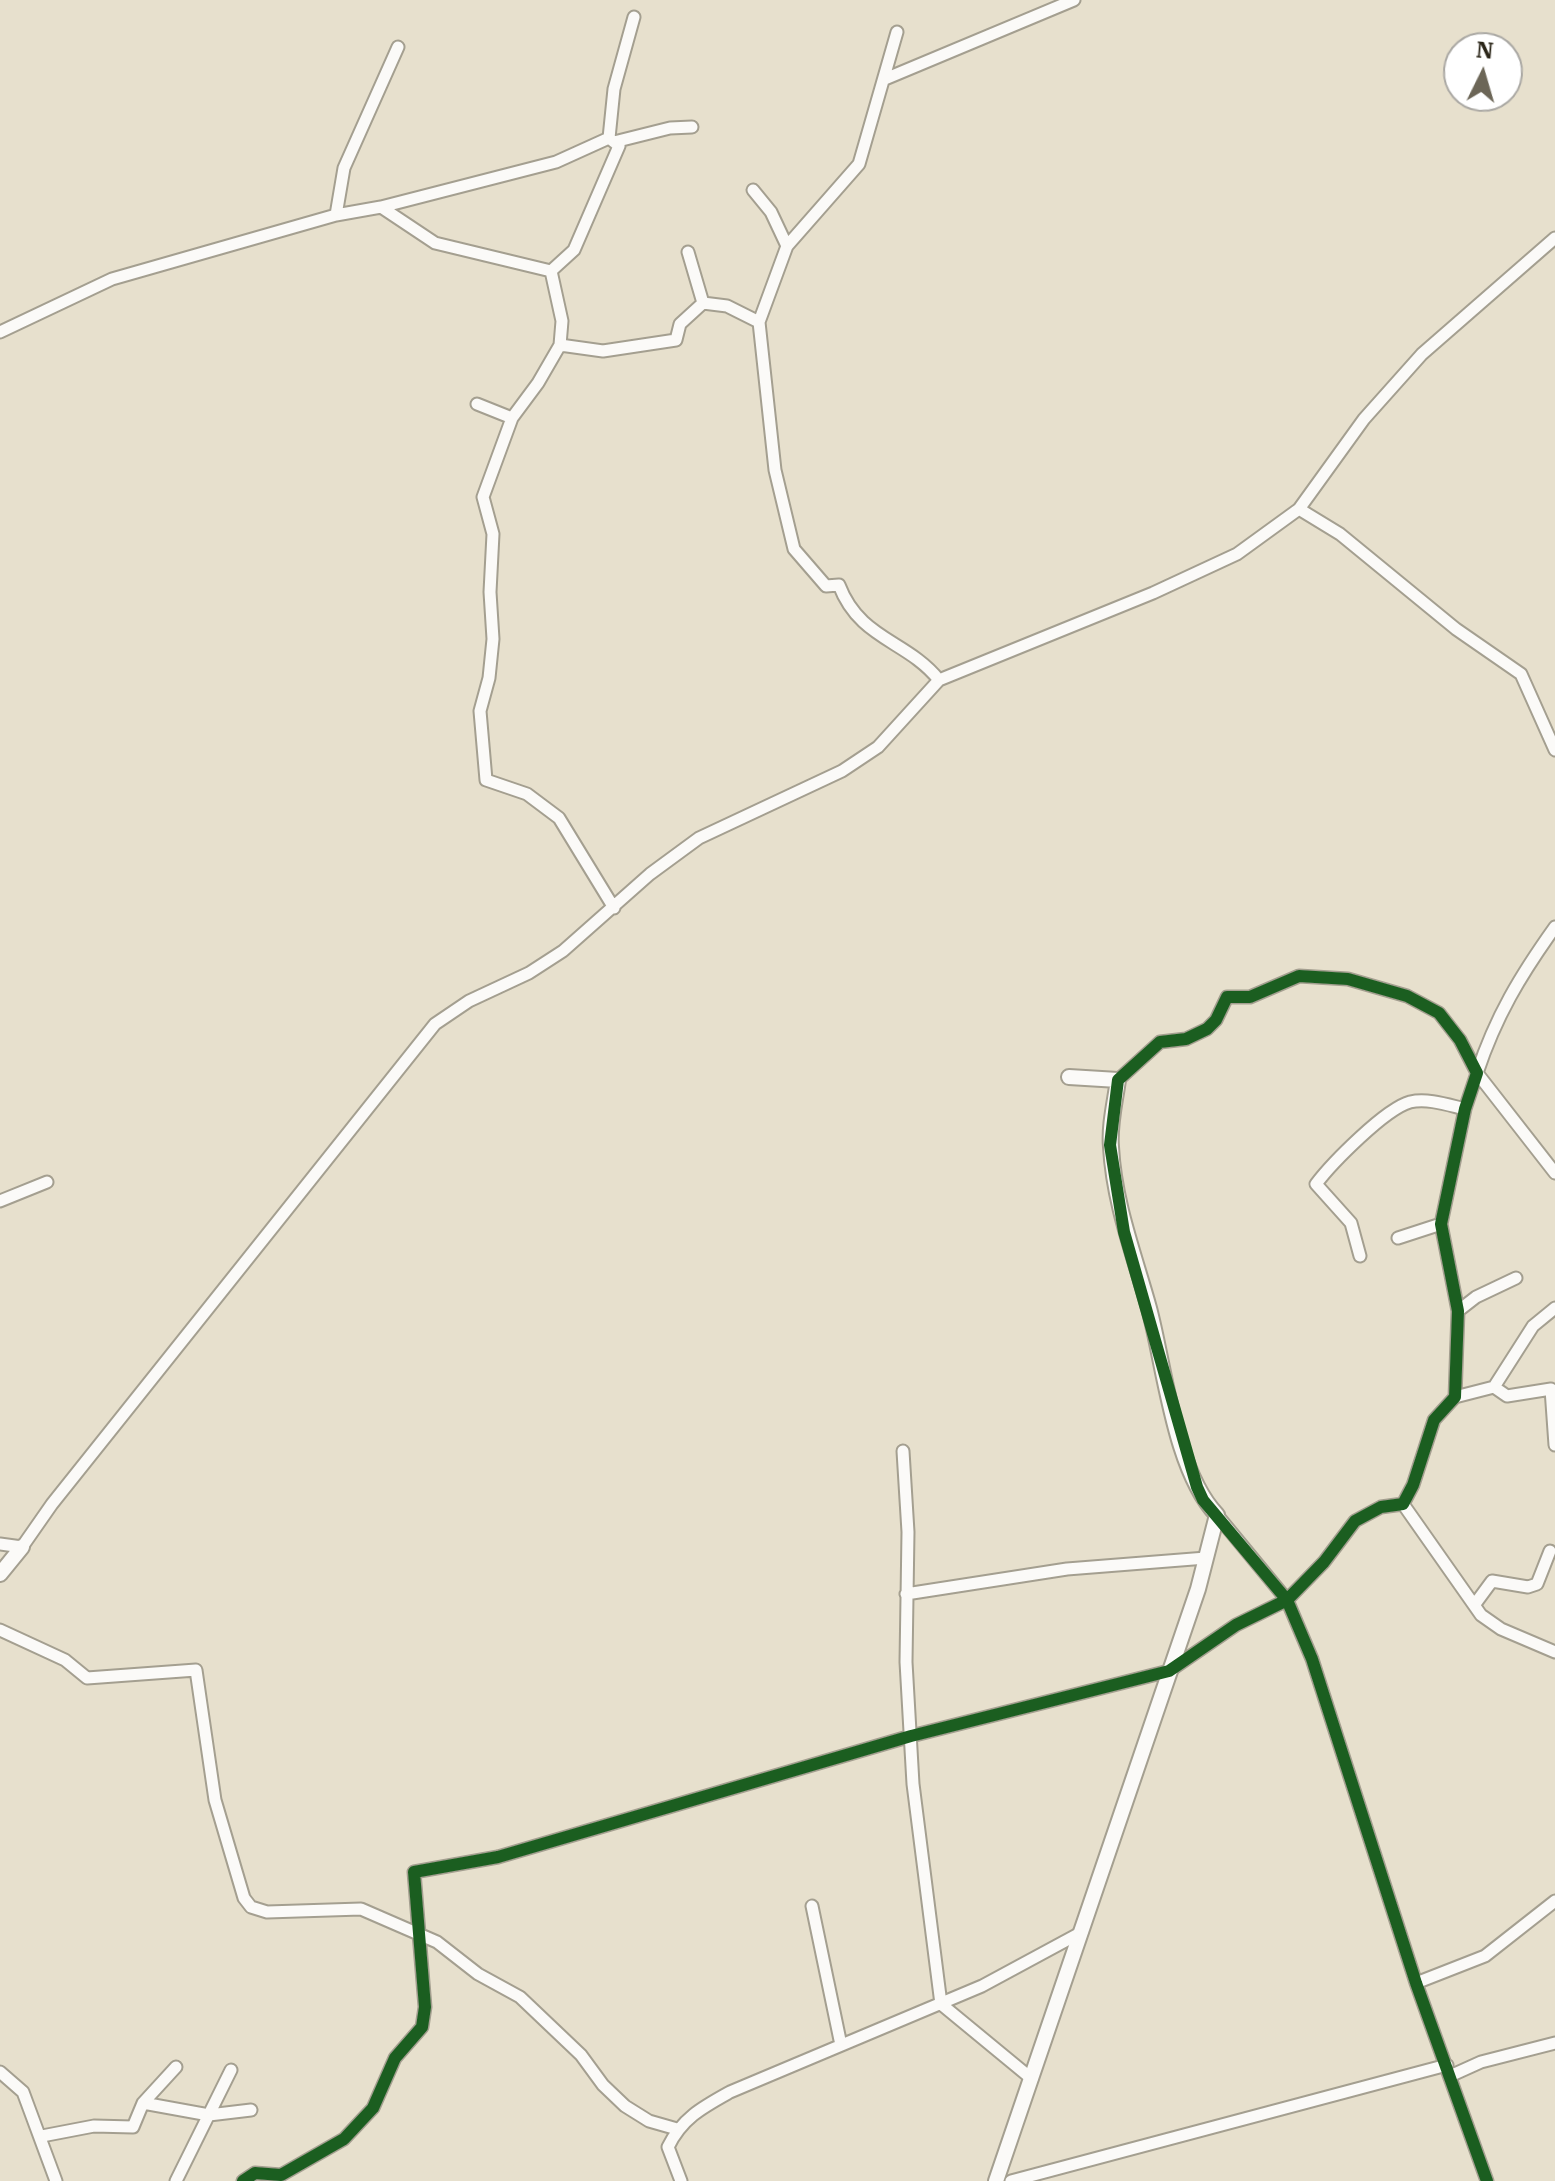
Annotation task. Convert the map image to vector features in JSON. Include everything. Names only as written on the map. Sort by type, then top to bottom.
[{"type":"street","points":[[885,79],[1074,0]]},
{"type":"street","points":[[612,140],[614,89],[634,17]]},
{"type":"street","points":[[897,32],[859,164],[787,246],[759,322],[775,470],[794,549],[826,586],[839,585],[848,608],[877,634],[929,668],[939,680]]},
{"type":"street","points":[[336,215],[344,168],[398,47]]},
{"type":"street","points":[[0,332],[112,279],[336,215],[381,207],[556,162],[612,140],[670,128],[692,127]]},
{"type":"street","points":[[551,271],[574,250],[608,177],[619,146],[612,140]]},
{"type":"street","points":[[753,190],[771,212],[787,246]]},
{"type":"street","points":[[381,207],[435,243],[551,271]]},
{"type":"street","points":[[0,1574],[61,1492],[435,1024],[469,1001],[529,973],[563,951],[650,874],[699,838],[842,771],[878,747],[939,680],[1153,593],[1237,554],[1299,509],[1364,419],[1422,354],[1555,238]]},
{"type":"street","points":[[688,252],[703,303]]},
{"type":"street","points":[[551,271],[562,321],[560,345],[538,383],[512,418],[483,497],[493,534],[490,592],[493,639],[489,678],[480,711],[486,780],[527,794],[559,818],[614,908]]},
{"type":"street","points":[[560,345],[603,351],[676,340],[680,324],[703,303],[727,306],[759,322]]},
{"type":"street","points":[[477,404],[512,418]]},
{"type":"street","points":[[1299,509],[1340,534],[1456,629],[1521,674],[1555,750]]},
{"type":"street","points":[[1455,1397],[1458,1311],[1441,1224],[1465,1109],[1494,1022],[1520,976],[1555,927]]},
{"type":"street","points":[[1487,2181],[1416,1983],[1312,1659],[1287,1600],[1203,1500],[1189,1465],[1166,1388],[1149,1307],[1124,1232],[1110,1145],[1118,1080],[1160,1042],[1186,1039],[1207,1029],[1216,1020],[1227,997],[1250,997],[1299,976],[1348,979],[1407,996],[1439,1013],[1460,1040],[1477,1073],[1555,1173]]},
{"type":"street","points":[[1069,1077],[1118,1080]]},
{"type":"street","points":[[1360,1256],[1351,1223],[1316,1184],[1362,1135],[1407,1103],[1425,1101],[1465,1109]]},
{"type":"street","points":[[0,1201],[47,1182]]},
{"type":"street","points":[[1398,1238],[1441,1224]]},
{"type":"street","points":[[1458,1311],[1476,1297],[1516,1278]]},
{"type":"street","points":[[1403,1504],[1413,1485],[1434,1420],[1455,1397],[1494,1387],[1533,1326],[1555,1308]]},
{"type":"street","points":[[1494,1387],[1507,1396],[1551,1389],[1555,1445]]},
{"type":"street","points":[[903,1451],[908,1532],[906,1594],[913,1784],[941,2004],[1032,2079]]},
{"type":"street","points":[[243,2181],[255,2173],[281,2175],[320,2156],[344,2139],[373,2108],[395,2058],[422,2027],[425,2007],[414,1872],[498,1857],[911,1736],[1169,1671],[1236,1625],[1287,1600],[1324,1562],[1355,1521],[1381,1507],[1403,1504]]},
{"type":"street","points":[[1403,1504],[1481,1615],[1501,1629],[1555,1652]]},
{"type":"street","points":[[996,2181],[1169,1671],[1217,1515]]},
{"type":"street","points":[[0,1544],[22,1547]]},
{"type":"street","points":[[1475,1604],[1492,1581],[1528,1587],[1537,1584],[1550,1551]]},
{"type":"street","points":[[906,1594],[1067,1569],[1206,1558]]},
{"type":"street","points":[[0,1630],[65,1660],[87,1678],[196,1670],[215,1800],[244,1898],[251,1907],[267,1912],[361,1909],[437,1942],[478,1974],[520,1997],[581,2055],[603,2085],[625,2106],[649,2121],[677,2129]]},
{"type":"street","points":[[1416,1983],[1485,1956],[1555,1901]]},
{"type":"street","points":[[812,1906],[841,2045]]},
{"type":"street","points":[[681,2181],[668,2147],[677,2129],[695,2111],[730,2092],[941,2004],[1082,1932]]},
{"type":"street","points":[[1011,2181],[1555,2043]]},
{"type":"street","points":[[42,2136],[94,2126],[133,2127],[143,2103],[176,2067]]},
{"type":"street","points":[[176,2181],[231,2070]]},
{"type":"street","points":[[0,2072],[23,2092],[42,2136],[56,2181]]},
{"type":"street","points":[[143,2103],[209,2115],[251,2110]]},
{"type":"cycle path","points":[[243,2181],[255,2173],[281,2175],[344,2139],[373,2108],[395,2058],[422,2027],[425,2007],[414,1872],[498,1857],[911,1736],[1169,1671],[1236,1625],[1287,1600],[1203,1500],[1197,1487],[1124,1232],[1110,1145],[1118,1080],[1160,1042],[1186,1039],[1207,1029],[1216,1020],[1227,997],[1250,997],[1299,976],[1348,979],[1407,996],[1439,1013],[1460,1040],[1477,1073],[1465,1109],[1441,1224],[1458,1311],[1455,1397],[1434,1420],[1413,1485],[1403,1504],[1381,1507],[1355,1521],[1324,1562],[1287,1600],[1312,1659],[1416,1983],[1487,2181]]}]
